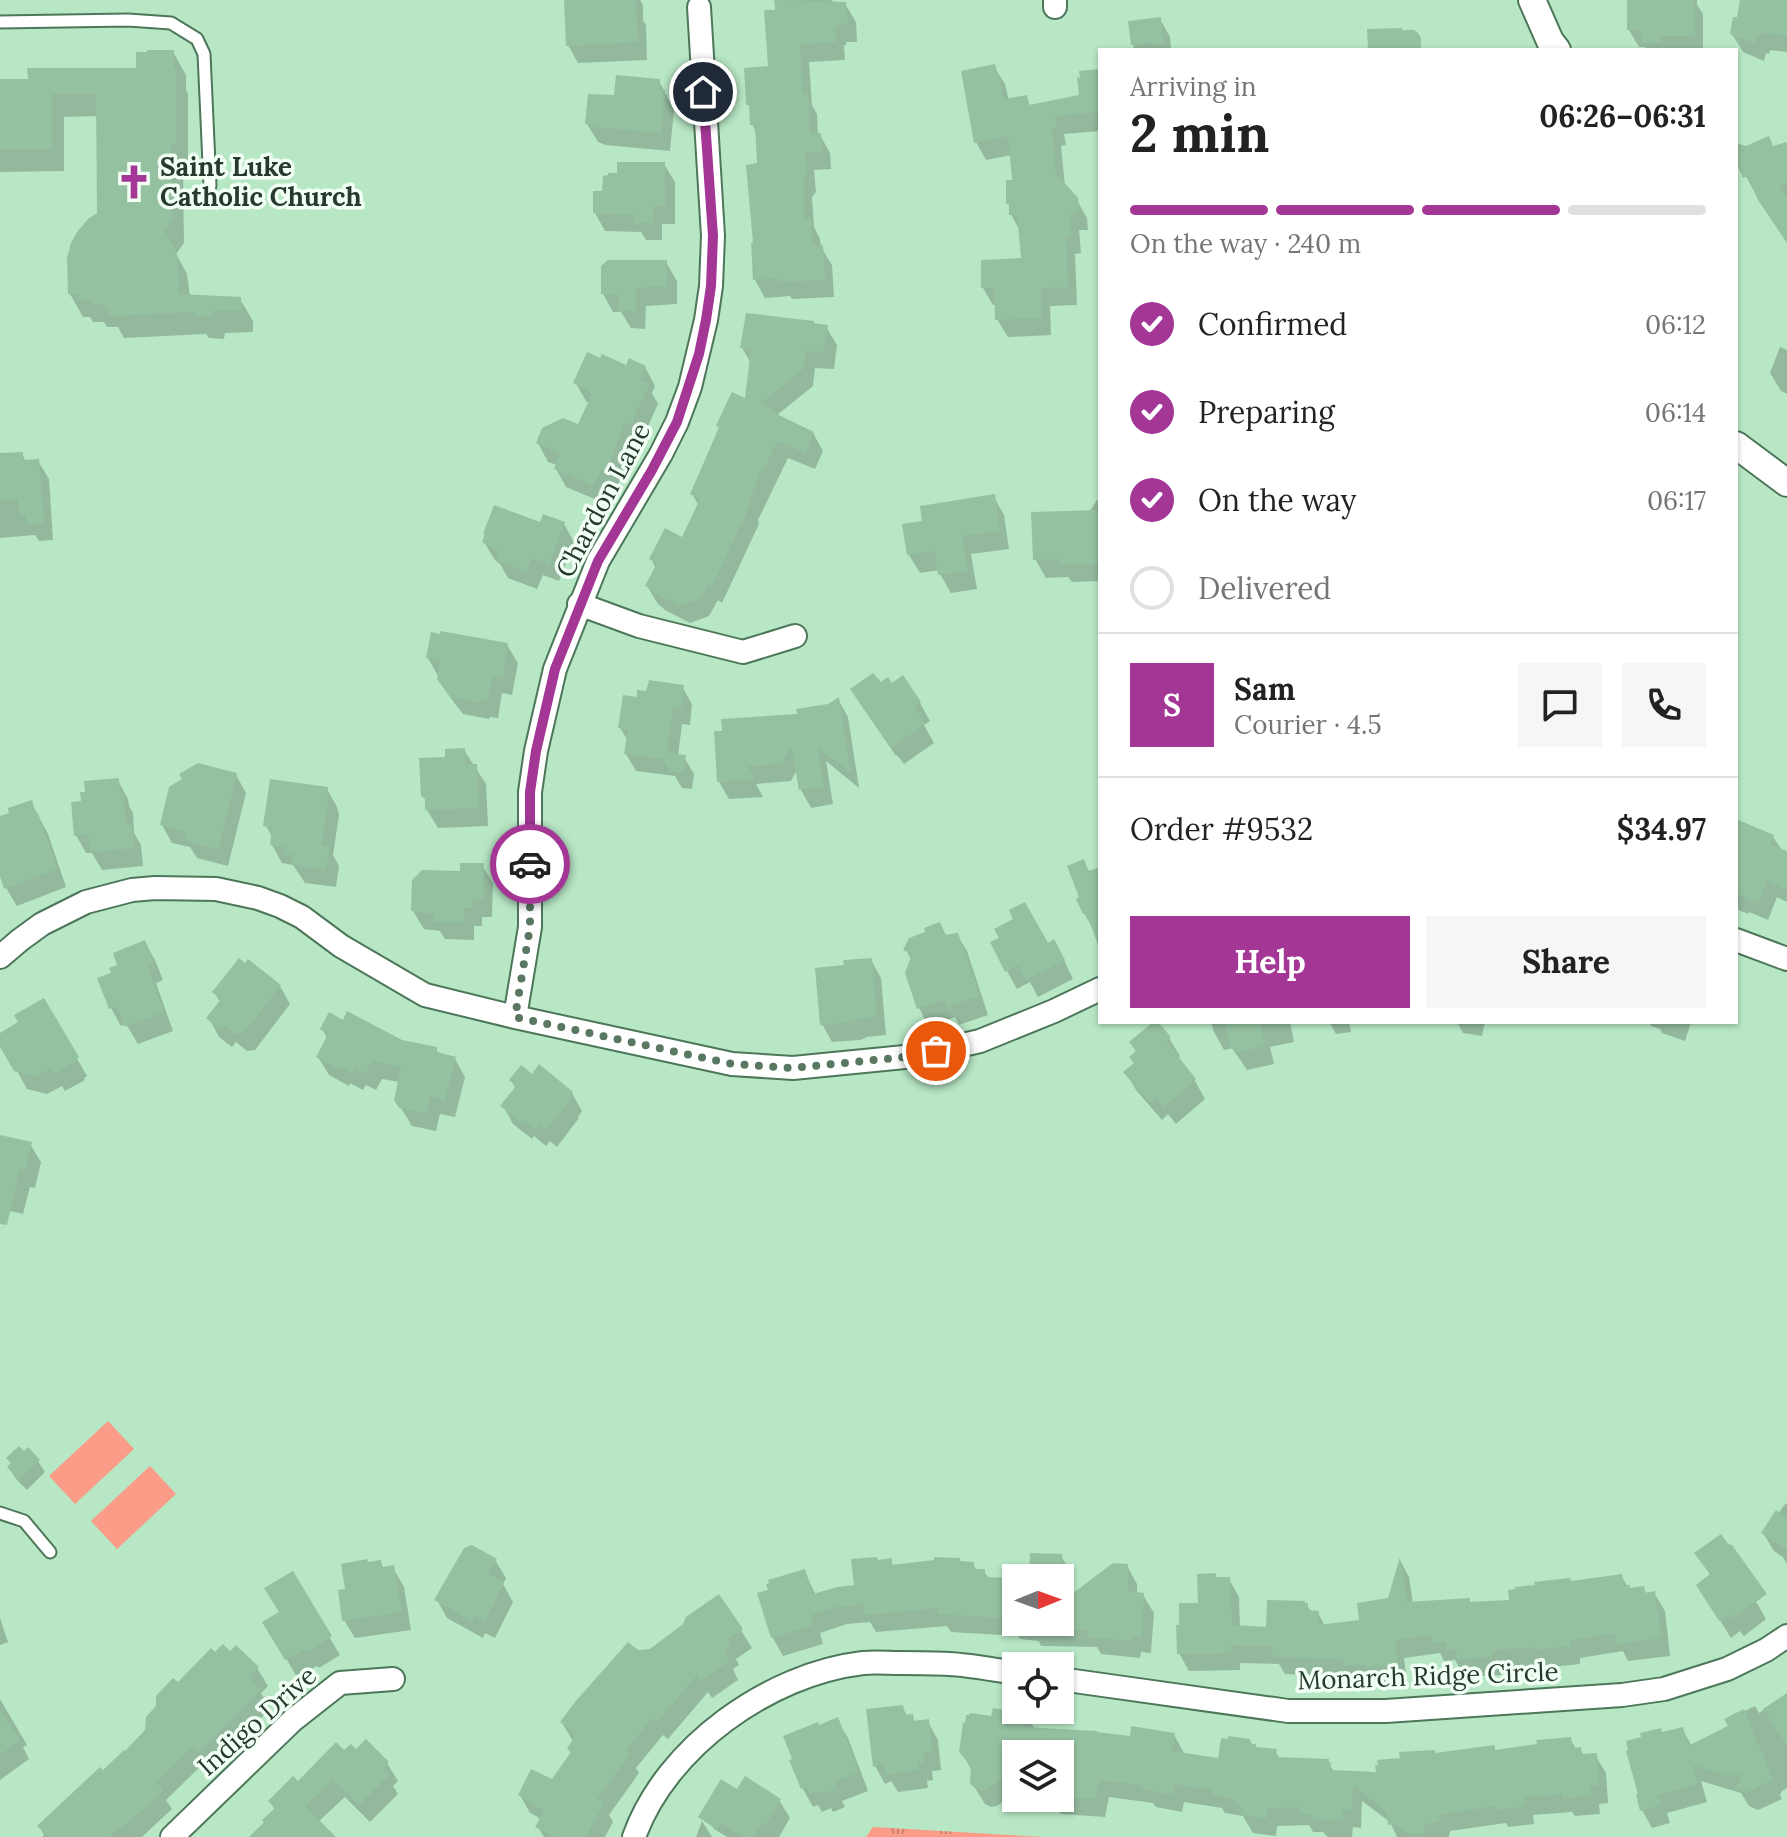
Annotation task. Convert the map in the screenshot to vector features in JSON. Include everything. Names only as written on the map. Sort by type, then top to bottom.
[{"type":"street","points":[[1532,0],[1552,47]]},
{"type":"street","name":"Chardon Lane","points":[[515,1017],[530,927],[530,792],[555,669],[598,561],[677,422],[690,387],[706,320],[713,236],[699,7]]},
{"type":"street","points":[[1738,446],[1787,483]]},
{"type":"street","points":[[579,604],[639,626],[743,652],[795,636]]},
{"type":"street","points":[[0,957],[42,924],[86,902],[132,890],[216,889],[258,898],[302,917],[341,946],[425,995],[732,1064],[793,1068],[915,1056],[980,1041],[1098,990]]},
{"type":"street","points":[[1738,941],[1787,959]]},
{"type":"street","name":"Monarch Ridge Circle","points":[[1074,1681],[1288,1711],[1386,1711],[1622,1695],[1664,1689],[1727,1669],[1787,1636]]},
{"type":"street","points":[[634,1837],[641,1818],[657,1792],[695,1746],[742,1708],[789,1684],[865,1663],[952,1664],[1002,1671]]},
{"type":"street","name":"Indigo Drive","points":[[172,1837],[293,1720],[340,1683],[393,1679]]},
{"type":"lane","points":[[0,22],[128,20],[171,23],[197,39],[204,54],[210,186]]},
{"type":"lane","points":[[0,1513],[24,1521],[50,1552]]},
{"type":"green space","points":[[108,1421],[134,1449],[75,1504],[49,1476]]},
{"type":"green space","points":[[150,1466],[176,1494],[117,1549],[91,1521]]},
{"type":"green space","points":[[873,1827],[1043,1837],[866,1837]]},
{"type":"building","points":[[564,0],[634,0],[638,42],[566,46]]},
{"type":"building","points":[[774,0],[846,2],[848,24],[835,27],[836,42],[800,44],[803,94],[808,94],[810,133],[821,133],[822,152],[805,152],[805,219],[811,219],[813,246],[823,245],[825,280],[753,280],[746,165],[757,163],[755,125],[750,125],[749,105],[746,105],[744,68],[768,66],[764,10],[775,10]]},
{"type":"building","points":[[1627,0],[1694,0],[1695,36],[1660,36],[1660,42],[1641,43],[1641,30],[1627,30]]},
{"type":"building","points":[[1740,0],[1787,0],[1787,35],[1760,33],[1759,37],[1756,36],[1755,44],[1730,34]]},
{"type":"building","points":[[1161,17],[1163,45],[1131,45],[1128,21]]},
{"type":"building","points":[[1367,29],[1414,30],[1421,38],[1421,48],[1368,48]]},
{"type":"building","name":"Saint Luke Catholic Church","points":[[174,50],[176,144],[171,144],[172,219],[164,230],[178,258],[179,294],[241,297],[241,310],[212,311],[212,317],[194,316],[194,312],[109,316],[105,304],[92,305],[92,299],[78,300],[78,294],[68,294],[67,258],[71,243],[89,218],[97,213],[96,94],[52,94],[52,149],[0,149],[0,79],[28,79],[27,68],[136,68],[136,52]]},
{"type":"building","points":[[995,64],[1004,99],[1027,95],[1029,105],[1079,95],[1079,71],[1098,69],[1098,112],[1055,116],[1057,127],[1052,128],[1056,177],[1060,176],[1078,198],[1079,212],[1070,213],[1072,236],[1066,237],[1068,287],[1041,288],[1042,318],[995,320],[994,288],[981,288],[981,260],[1021,258],[1017,215],[1009,215],[1009,205],[1006,203],[1006,180],[1012,180],[1008,136],[974,143],[961,71]]},
{"type":"building","points":[[616,75],[660,79],[659,89],[665,90],[661,133],[585,124],[588,94],[614,95]]},
{"type":"building","points":[[1769,136],[1773,146],[1787,142],[1787,182],[1779,186],[1787,198],[1787,243],[1758,200],[1748,176],[1743,178],[1738,167],[1738,144],[1746,146]]},
{"type":"building","points":[[617,162],[665,162],[665,206],[653,206],[653,223],[634,223],[634,215],[593,213],[593,191],[602,191],[603,176],[617,173]]},
{"type":"building","points":[[608,260],[667,260],[667,286],[636,288],[636,311],[618,311],[619,295],[601,294],[601,266]]},
{"type":"building","points":[[746,313],[828,325],[824,352],[806,351],[804,368],[761,403],[814,432],[805,453],[777,441],[712,586],[708,584],[700,599],[679,605],[645,586],[657,563],[649,559],[665,528],[682,537],[700,499],[690,494],[725,406],[732,392],[745,398],[751,349],[740,348]]},
{"type":"building","points":[[587,352],[600,358],[602,354],[626,365],[629,358],[646,366],[640,380],[649,385],[631,425],[625,422],[606,471],[602,469],[593,486],[554,469],[560,453],[536,443],[542,428],[563,418],[578,424],[592,394],[573,383]]},
{"type":"building","points":[[23,452],[23,460],[39,459],[44,523],[26,524],[26,515],[19,515],[18,499],[0,501],[0,453]]},
{"type":"building","points":[[995,494],[1000,531],[962,536],[968,571],[938,575],[935,551],[907,555],[902,524],[922,521],[920,506]]},
{"type":"building","points":[[494,505],[540,522],[543,514],[565,522],[549,564],[532,558],[526,572],[496,560],[499,552],[482,542]]},
{"type":"building","points":[[1098,510],[1098,563],[1059,565],[1059,559],[1033,560],[1031,512]]},
{"type":"building","points":[[440,631],[508,643],[503,678],[493,676],[487,700],[480,699],[480,702],[450,697],[437,679],[440,662],[426,658],[431,632],[440,634]]},
{"type":"building","points":[[873,673],[881,682],[888,677],[892,683],[903,675],[921,702],[914,707],[925,724],[892,747],[850,689]]},
{"type":"building","points":[[649,680],[684,685],[681,709],[673,708],[667,753],[686,755],[683,773],[670,771],[663,759],[624,754],[628,729],[618,728],[623,695],[637,697],[637,690],[646,691]]},
{"type":"building","points":[[839,697],[851,773],[817,747],[824,787],[799,790],[791,745],[782,764],[748,766],[755,779],[717,782],[714,731],[722,731],[721,719],[797,714],[796,709],[828,704]]},
{"type":"building","points":[[465,748],[466,764],[477,764],[479,808],[425,810],[419,758],[445,757],[445,749]]},
{"type":"building","points":[[198,763],[237,773],[218,849],[184,840],[186,832],[160,825],[169,787],[182,779],[179,774]]},
{"type":"building","points":[[119,778],[126,825],[132,825],[134,848],[90,852],[88,834],[74,836],[71,802],[81,801],[80,792],[85,792],[84,781]]},
{"type":"building","points":[[270,779],[328,787],[322,845],[330,846],[326,870],[292,865],[293,855],[284,854],[285,847],[270,845],[272,828],[263,826]]},
{"type":"building","points":[[32,800],[57,869],[4,889],[0,876],[0,816],[9,813],[8,808]]},
{"type":"building","points":[[1738,820],[1774,835],[1771,845],[1787,851],[1787,890],[1767,880],[1758,903],[1738,895]]},
{"type":"building","points":[[1084,859],[1089,872],[1098,868],[1098,944],[1086,913],[1083,914],[1076,899],[1079,897],[1067,866]]},
{"type":"building","points":[[460,863],[484,863],[483,900],[473,899],[473,908],[464,908],[464,922],[433,922],[433,914],[411,911],[412,880],[422,870],[460,871]]},
{"type":"building","points":[[1025,902],[1048,943],[1054,939],[1065,960],[1026,980],[1018,965],[1005,972],[990,942],[999,938],[994,929],[1013,919],[1009,910]]},
{"type":"building","points":[[940,922],[945,935],[958,933],[980,996],[947,1007],[944,1000],[917,1009],[905,973],[912,954],[903,950],[909,938]]},
{"type":"building","points":[[145,940],[154,962],[147,965],[164,1012],[125,1027],[117,1006],[109,1009],[97,978],[111,973],[109,968],[117,965],[113,953]]},
{"type":"building","points":[[239,958],[245,963],[248,959],[281,985],[244,1032],[235,1034],[225,1026],[221,1030],[206,1018],[221,999],[212,992]]},
{"type":"building","points":[[872,958],[877,1017],[820,1025],[815,968],[844,965],[843,960]]},
{"type":"building","points":[[44,998],[79,1057],[53,1074],[50,1069],[36,1077],[14,1071],[0,1047],[0,1033],[18,1022],[14,1015]]},
{"type":"building","points":[[347,1011],[402,1040],[437,1047],[437,1052],[456,1057],[445,1100],[430,1096],[426,1114],[399,1108],[394,1100],[401,1067],[372,1061],[365,1074],[355,1068],[352,1073],[316,1057],[328,1034],[320,1029],[329,1012],[343,1020]]},
{"type":"building","points":[[1151,1024],[1160,1024],[1171,1037],[1166,1041],[1196,1079],[1164,1107],[1156,1097],[1150,1103],[1123,1072],[1134,1063],[1129,1057],[1136,1051],[1129,1042]]},
{"type":"building","points":[[1225,1024],[1260,1024],[1265,1046],[1234,1053],[1234,1048],[1231,1049]]},
{"type":"building","points":[[539,1064],[573,1092],[571,1099],[546,1130],[539,1124],[535,1129],[523,1120],[521,1123],[500,1106],[516,1086],[509,1080],[521,1065],[532,1074]]},
{"type":"building","points":[[0,1135],[32,1142],[25,1171],[20,1169],[7,1225],[0,1224]]},
{"type":"building","points":[[19,1446],[24,1451],[28,1447],[40,1460],[19,1480],[7,1467],[11,1463],[6,1458]]},
{"type":"building","points":[[1776,1510],[1787,1519],[1787,1550],[1761,1533]]},
{"type":"building","points":[[1721,1534],[1767,1594],[1732,1619],[1729,1614],[1719,1621],[1696,1585],[1710,1574],[1694,1553]]},
{"type":"building","points":[[472,1545],[497,1559],[488,1573],[504,1582],[485,1621],[475,1616],[472,1621],[434,1600],[464,1548]]},
{"type":"building","points":[[1030,1553],[1062,1554],[1062,1564],[1030,1564]]},
{"type":"building","points":[[934,1557],[974,1562],[974,1569],[985,1569],[985,1577],[1002,1578],[1002,1618],[938,1614],[938,1608],[864,1615],[863,1604],[836,1607],[811,1615],[814,1625],[771,1638],[757,1593],[768,1590],[768,1580],[805,1569],[813,1594],[854,1585],[851,1559],[892,1558],[892,1565],[934,1560]]},
{"type":"building","points":[[1400,1557],[1407,1602],[1470,1598],[1470,1602],[1509,1600],[1508,1590],[1535,1585],[1534,1582],[1622,1574],[1624,1586],[1644,1586],[1645,1593],[1655,1591],[1661,1638],[1616,1644],[1615,1633],[1571,1640],[1571,1646],[1492,1650],[1492,1657],[1457,1659],[1456,1649],[1447,1650],[1446,1642],[1432,1643],[1431,1635],[1395,1640],[1398,1664],[1366,1668],[1365,1665],[1344,1665],[1343,1659],[1272,1657],[1273,1646],[1231,1645],[1231,1653],[1177,1654],[1179,1603],[1198,1603],[1197,1574],[1216,1573],[1216,1577],[1230,1577],[1232,1625],[1266,1627],[1267,1600],[1305,1601],[1308,1610],[1319,1611],[1318,1625],[1359,1620],[1357,1603],[1388,1598]]},
{"type":"building","points":[[367,1559],[368,1562],[381,1560],[382,1567],[394,1565],[402,1612],[342,1621],[338,1590],[345,1589],[341,1564]]},
{"type":"building","points":[[1113,1563],[1128,1564],[1128,1591],[1144,1593],[1142,1636],[1131,1635],[1131,1641],[1088,1637],[1089,1630],[1074,1629],[1074,1592]]},
{"type":"building","points":[[293,1571],[332,1636],[307,1652],[305,1649],[285,1660],[262,1622],[279,1612],[264,1588]]},
{"type":"building","points":[[719,1594],[743,1629],[727,1640],[731,1646],[724,1650],[729,1661],[700,1681],[697,1675],[657,1722],[652,1718],[626,1750],[630,1754],[597,1799],[604,1803],[586,1837],[555,1837],[535,1827],[544,1811],[518,1795],[531,1769],[552,1779],[571,1752],[567,1749],[575,1733],[560,1722],[575,1702],[628,1642],[638,1650],[650,1649],[683,1624],[686,1617]]},
{"type":"building","points":[[223,1644],[230,1651],[236,1645],[259,1667],[249,1677],[261,1690],[199,1752],[193,1746],[156,1782],[163,1790],[138,1815],[109,1837],[49,1837],[37,1826],[100,1767],[103,1770],[125,1751],[145,1730],[146,1717],[156,1706],[156,1696],[173,1678],[178,1682],[211,1648],[215,1652]]},
{"type":"building","points":[[1787,1693],[1787,1745],[1763,1709]]},
{"type":"building","points":[[903,1705],[905,1715],[913,1714],[914,1721],[929,1719],[932,1752],[923,1753],[924,1762],[918,1763],[919,1770],[885,1774],[884,1762],[873,1767],[866,1709]]},
{"type":"building","points":[[993,1708],[1002,1709],[1002,1724],[1130,1736],[1131,1726],[1175,1733],[1172,1751],[1218,1758],[1221,1738],[1250,1739],[1250,1744],[1256,1744],[1256,1747],[1277,1749],[1276,1757],[1329,1759],[1330,1770],[1376,1772],[1377,1760],[1400,1758],[1399,1752],[1435,1750],[1435,1753],[1495,1745],[1495,1750],[1537,1744],[1536,1740],[1571,1737],[1573,1748],[1581,1747],[1582,1754],[1597,1753],[1599,1785],[1590,1786],[1591,1796],[1562,1798],[1562,1794],[1524,1797],[1525,1806],[1496,1810],[1496,1806],[1440,1814],[1439,1821],[1424,1825],[1424,1833],[1410,1834],[1394,1824],[1388,1825],[1387,1812],[1353,1785],[1352,1810],[1343,1810],[1343,1820],[1316,1819],[1300,1814],[1300,1807],[1268,1808],[1266,1819],[1241,1815],[1242,1809],[1232,1798],[1213,1795],[1213,1790],[1174,1784],[1173,1795],[1144,1789],[1141,1785],[1099,1780],[1096,1799],[1074,1798],[1074,1740],[1002,1740],[1002,1779],[980,1790],[970,1783],[971,1766],[959,1752],[963,1722],[970,1713],[991,1716]]},
{"type":"building","points":[[1744,1709],[1773,1780],[1747,1792],[1736,1789],[1742,1773],[1727,1776],[1693,1765],[1698,1784],[1658,1795],[1661,1805],[1640,1811],[1626,1741],[1641,1737],[1640,1733],[1683,1727],[1688,1746],[1728,1726],[1724,1719]]},
{"type":"building","points":[[0,1711],[20,1740],[0,1755]]},
{"type":"building","points":[[838,1717],[859,1772],[834,1782],[836,1789],[809,1794],[807,1787],[801,1789],[783,1736]]},
{"type":"building","points":[[366,1739],[389,1762],[383,1768],[389,1775],[359,1805],[333,1780],[305,1806],[336,1837],[249,1837],[275,1808],[268,1801],[293,1776],[298,1781],[336,1742],[344,1750],[351,1744],[356,1749]]},
{"type":"building","points":[[745,1776],[781,1799],[765,1826],[761,1823],[752,1837],[744,1837],[721,1823],[717,1830],[698,1817],[721,1779],[737,1789]]},
{"type":"way so far","points":[[530,864],[530,927],[515,1017],[732,1064],[793,1068],[915,1056],[936,1051]]},
{"type":"place","name":"Saint Luke Catholic Church","points":[[134,182]]},
{"type":"route","points":[[530,864],[530,792],[555,669],[598,561],[677,422],[699,354],[711,286],[713,236],[703,92]]}]
